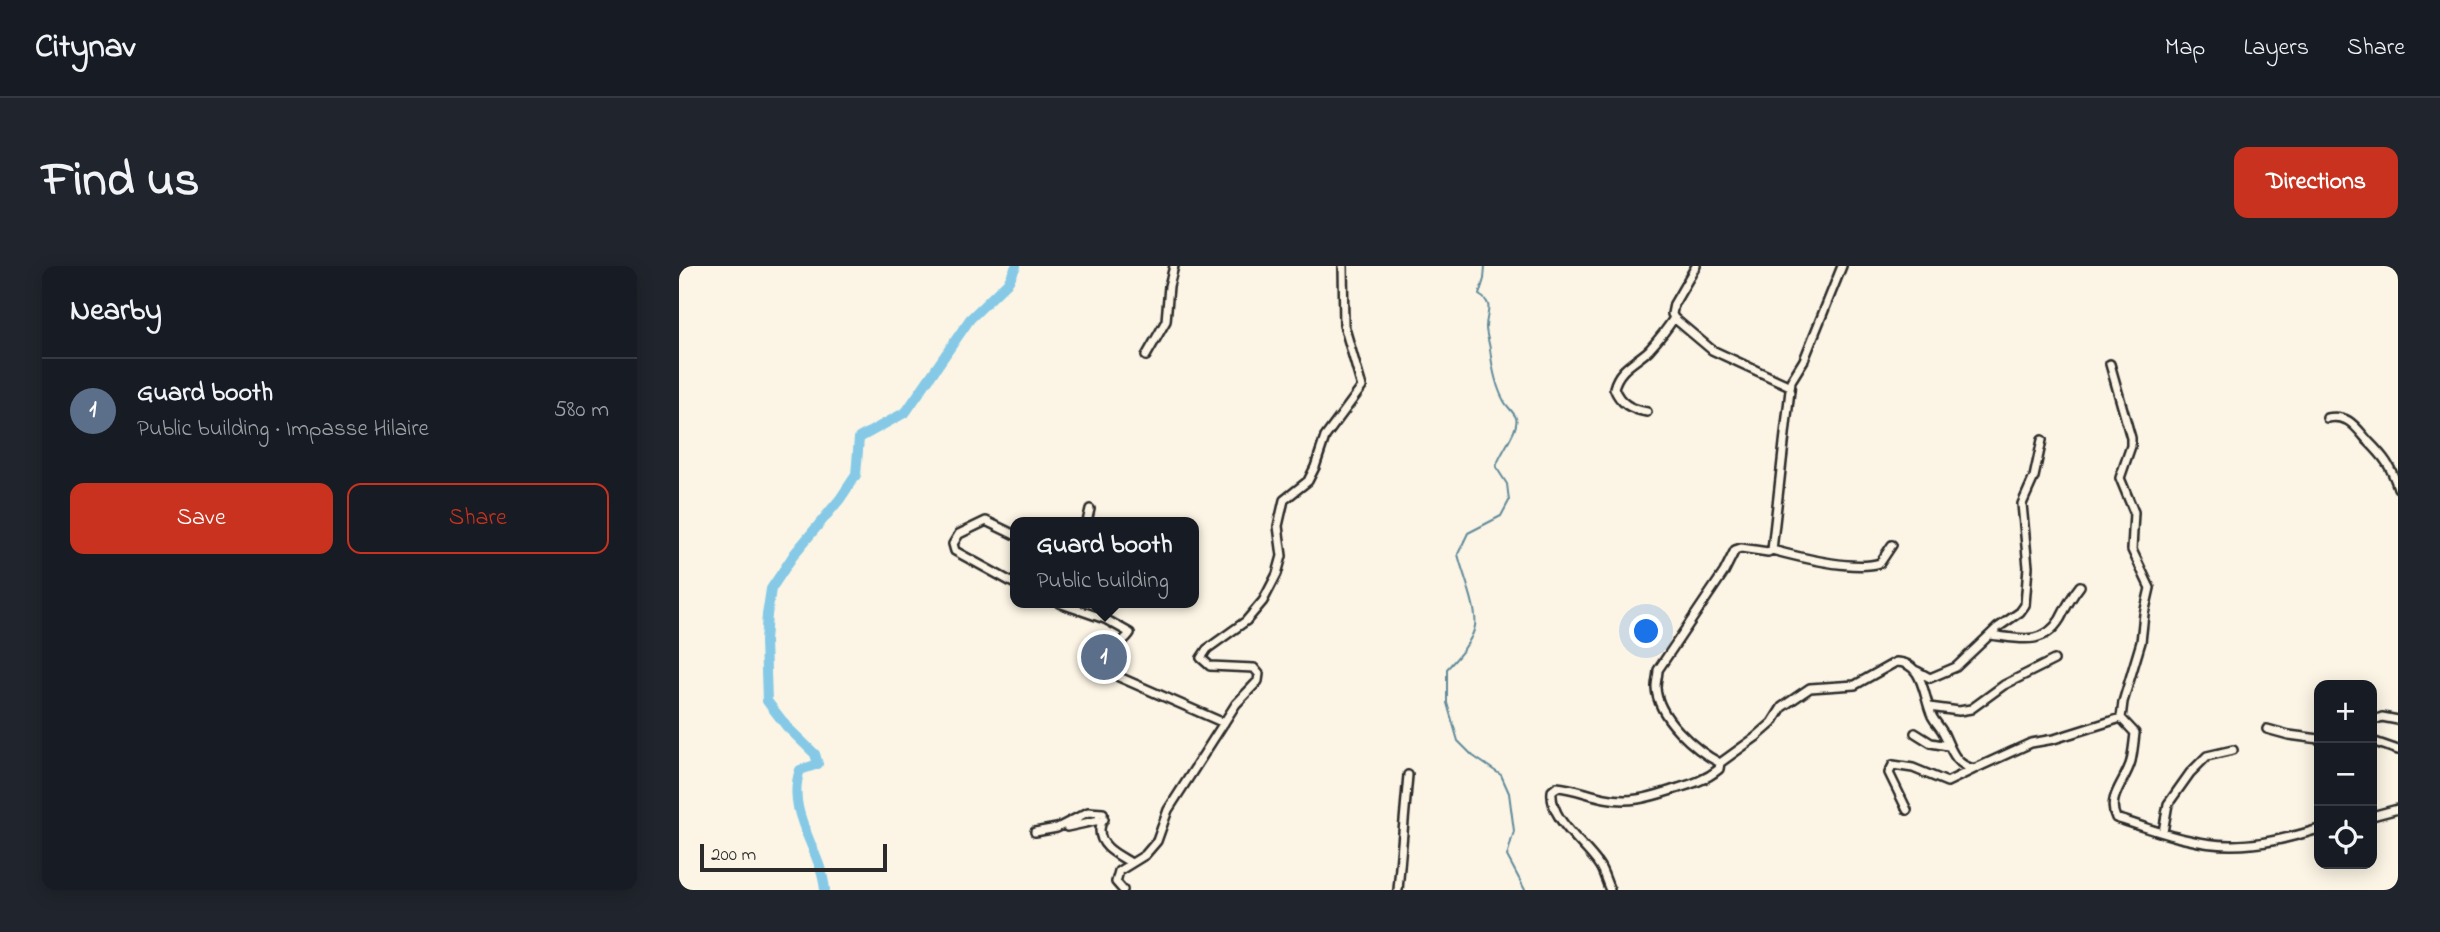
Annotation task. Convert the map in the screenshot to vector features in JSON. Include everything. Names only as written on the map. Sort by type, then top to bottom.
[{"type":"street","points":[[1146,356],[1166,321],[1174,266]]},
{"type":"street","points":[[1117,889],[1116,877],[1119,871],[1145,855],[1157,841],[1168,810],[1235,704],[1258,681],[1259,674],[1254,668],[1210,666],[1203,662],[1201,657],[1246,621],[1263,601],[1277,574],[1282,556],[1277,526],[1285,500],[1308,481],[1325,437],[1362,387],[1344,325],[1342,266]]},
{"type":"street","points":[[1696,266],[1674,304],[1674,318],[1712,350],[1790,386]]},
{"type":"street","points":[[1772,550],[1790,386],[1804,360],[1842,266]]},
{"type":"street","points":[[1647,412],[1632,409],[1621,401],[1614,388],[1616,380],[1620,373],[1649,349],[1674,318]]},
{"type":"street","points":[[2110,364],[2131,438],[2131,446],[2120,478],[2134,512],[2132,550],[2150,588],[2141,642],[2123,702],[2121,718]]},
{"type":"street","points":[[2327,418],[2336,416],[2352,422],[2388,461],[2398,488]]},
{"type":"street","points":[[1610,890],[1595,859],[1562,820],[1551,800],[1552,791],[1557,787],[1565,787],[1607,799],[1631,801],[1652,798],[1697,784],[1719,769],[1720,763],[1756,737],[1772,723],[1782,708],[1810,688],[1856,685],[1896,662],[1908,664],[1930,678],[1956,667],[2025,605],[2028,567],[2022,504],[2035,477],[2042,440]]},
{"type":"street","points":[[1088,517],[1090,509]]},
{"type":"street","points":[[1010,533],[985,521],[959,534],[953,544],[955,551],[1010,581]]},
{"type":"street","points":[[1720,763],[1704,754],[1675,728],[1662,707],[1656,689],[1658,670],[1724,572],[1735,550],[1772,550],[1805,558],[1865,565],[1880,563],[1892,545]]},
{"type":"street","points":[[1990,635],[2025,639],[2045,635],[2055,627],[2080,586]]},
{"type":"street","points":[[1073,608],[1105,619],[1129,633],[1112,651],[1114,670],[1119,677],[1224,723]]},
{"type":"street","points":[[1929,707],[1959,711],[1971,709],[2004,685],[2054,660]]},
{"type":"street","points":[[1917,671],[1929,707],[1948,746],[1963,766],[1974,769]]},
{"type":"street","points":[[2377,719],[2382,717],[2398,720]]},
{"type":"street","points":[[1907,810],[1889,774],[1893,765],[1913,768],[1947,782],[2031,743],[2121,718]]},
{"type":"street","points":[[2121,718],[2135,733],[2131,762],[2114,799],[2112,810],[2116,818],[2195,841],[2232,846],[2314,830]]},
{"type":"street","points":[[2267,729],[2314,738]]},
{"type":"street","points":[[1915,733],[1931,743],[1948,746]]},
{"type":"street","points":[[2377,743],[2398,750]]},
{"type":"street","points":[[2163,832],[2168,804],[2190,773],[2207,756],[2232,750]]},
{"type":"street","points":[[1398,890],[1408,775]]},
{"type":"street","points":[[2377,815],[2398,809]]},
{"type":"street","points":[[1035,832],[1057,828],[1087,812],[1103,813],[1100,829],[1102,841],[1110,850],[1131,863]]},
{"type":"street","points":[[1064,828],[1104,819]]},
{"type":"waterway","points":[[825,890],[797,801],[800,770],[818,764],[815,754],[787,727],[767,701],[765,641],[771,589],[795,553],[840,499],[856,475],[859,438],[906,412],[970,319],[1009,281],[1016,266]]},
{"type":"waterway","points":[[1485,266],[1479,295],[1487,302],[1489,309],[1486,330],[1493,369],[1501,395],[1515,416],[1516,423],[1496,467],[1507,484],[1509,501],[1501,516],[1468,533],[1458,554],[1472,600],[1475,626],[1467,644],[1447,669],[1447,703],[1458,741],[1473,756],[1501,775],[1509,793],[1514,831],[1507,856],[1525,890]]},
{"type":"place","name":"Guard booth","points":[[1104,657]]}]
